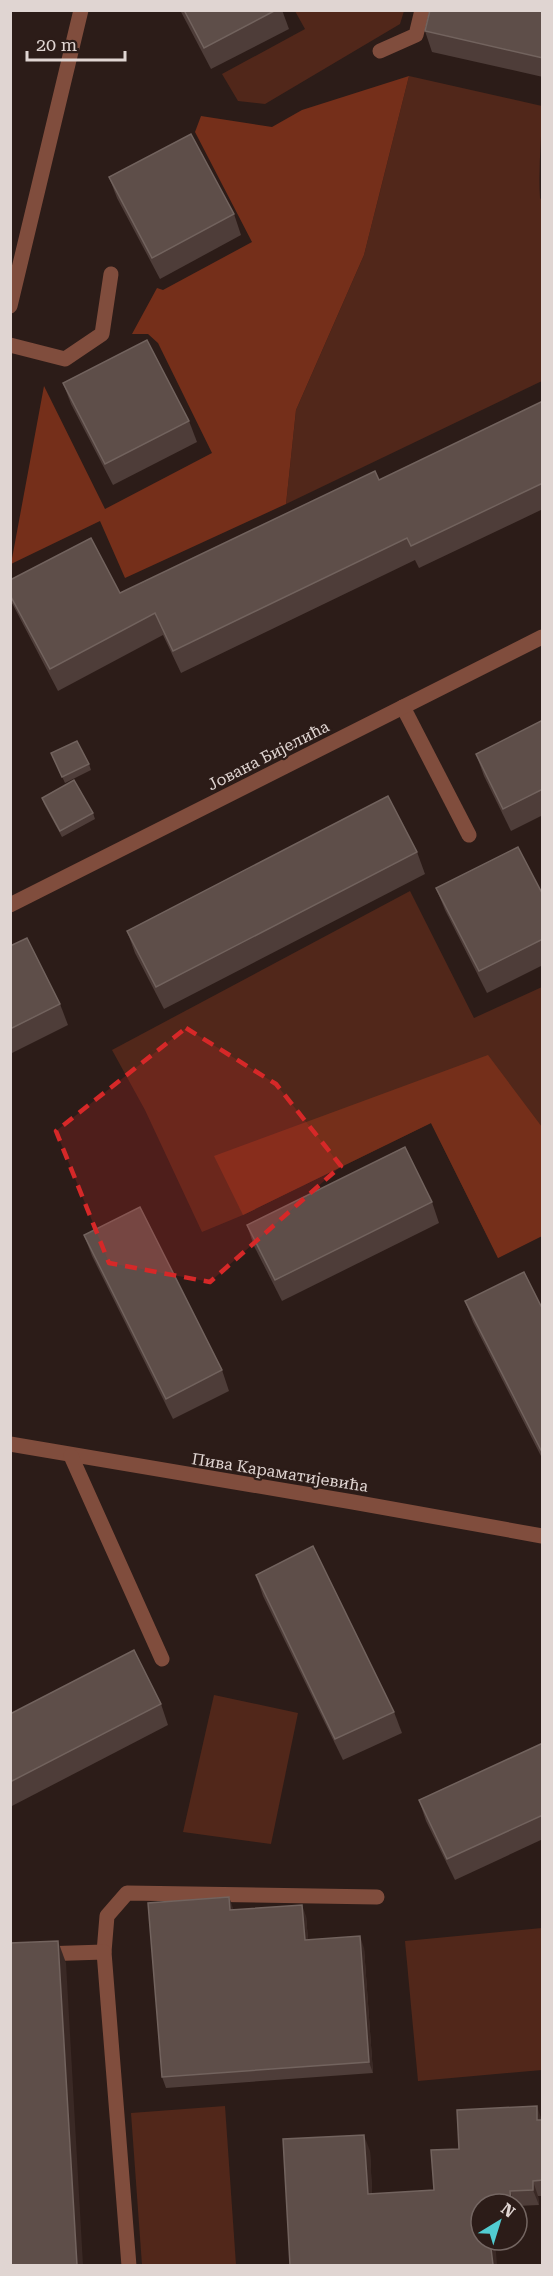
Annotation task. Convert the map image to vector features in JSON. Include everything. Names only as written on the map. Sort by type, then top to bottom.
[{"type":"street","points":[[10,306],[81,10]]},
{"type":"street","points":[[380,51],[416,35],[422,10]]},
{"type":"street","points":[[10,345],[65,359],[102,334],[111,274]]},
{"type":"street","name":"Јована Бијелића","points":[[10,905],[543,637]]},
{"type":"street","points":[[403,707],[469,834]]},
{"type":"street","name":"Пива Караматијевића","points":[[10,1444],[543,1536]]},
{"type":"street","points":[[71,1456],[162,1659]]},
{"type":"street","points":[[129,2265],[104,1952],[107,1916],[127,1893],[377,1897]]},
{"type":"street","points":[[10,1955],[104,1952]]},
{"type":"highlighted area","points":[[186,1028],[276,1084],[341,1166],[210,1282],[109,1263],[56,1131]]},
{"type":"shaded area","points":[[295,11],[404,11],[400,24],[265,104],[238,101],[222,74],[305,29]]},
{"type":"shaded area","points":[[409,76],[542,106],[539,175],[542,201],[542,381],[286,504],[296,410],[364,255]]},
{"type":"shaded area","points":[[409,76],[364,255],[296,410],[286,504],[125,578],[100,521],[11,564],[44,386],[105,509],[212,453],[158,343],[148,334],[132,334],[157,288],[163,290],[252,242],[195,132],[201,116],[272,127],[302,110]]},
{"type":"shaded area","points":[[410,891],[474,1018],[542,987],[542,1236],[498,1258],[431,1123],[243,1215],[202,1232],[145,1110],[112,1050]]},
{"type":"shaded area","points":[[488,1055],[542,1127],[542,1236],[498,1258],[431,1123],[243,1215],[214,1156]]},
{"type":"shaded area","points":[[214,1695],[298,1713],[271,1844],[183,1832]]},
{"type":"shaded area","points":[[542,1928],[542,2070],[418,2081],[405,1941]]},
{"type":"shaded area","points":[[225,2106],[236,2265],[142,2265],[131,2113]]},
{"type":"building","points":[[184,10],[276,10],[204,48]]},
{"type":"building","points":[[430,10],[543,10],[543,58],[425,31]]},
{"type":"building","points":[[191,134],[234,214],[152,258],[109,177]]},
{"type":"building","points":[[147,340],[189,421],[105,464],[63,383]]},
{"type":"building","points":[[543,401],[543,483],[411,546],[407,538],[173,651],[155,613],[50,669],[10,595],[10,580],[91,538],[120,593],[375,471],[379,480]]},
{"type":"building","points":[[543,720],[543,789],[503,809],[476,754]]},
{"type":"building","points":[[77,741],[89,764],[62,777],[51,753]]},
{"type":"building","points":[[74,780],[93,813],[60,831],[42,798]]},
{"type":"building","points":[[388,796],[417,852],[156,987],[127,931]]},
{"type":"building","points":[[518,847],[543,895],[543,939],[479,971],[436,888]]},
{"type":"building","points":[[27,938],[60,1004],[10,1029],[10,946]]},
{"type":"building","points":[[405,1147],[432,1202],[275,1280],[247,1225]]},
{"type":"building","points":[[140,1207],[222,1370],[166,1399],[84,1235]]},
{"type":"building","points":[[524,1272],[543,1310],[543,1454],[465,1301]]},
{"type":"building","points":[[313,1546],[394,1712],[335,1739],[256,1575]]},
{"type":"building","points":[[134,1650],[161,1704],[10,1782],[10,1714]]},
{"type":"building","points":[[543,1743],[543,1815],[447,1859],[419,1800]]},
{"type":"building","points":[[229,1897],[230,1910],[302,1905],[305,1940],[360,1936],[369,2062],[162,2077],[148,1903]]},
{"type":"building","points":[[58,1941],[77,2265],[10,2265],[10,1943]]},
{"type":"building","points":[[537,2106],[537,2120],[543,2120],[543,2180],[533,2181],[533,2190],[469,2192],[469,2252],[491,2252],[493,2265],[290,2265],[283,2139],[364,2135],[368,2194],[434,2190],[431,2150],[459,2149],[457,2110]]}]
